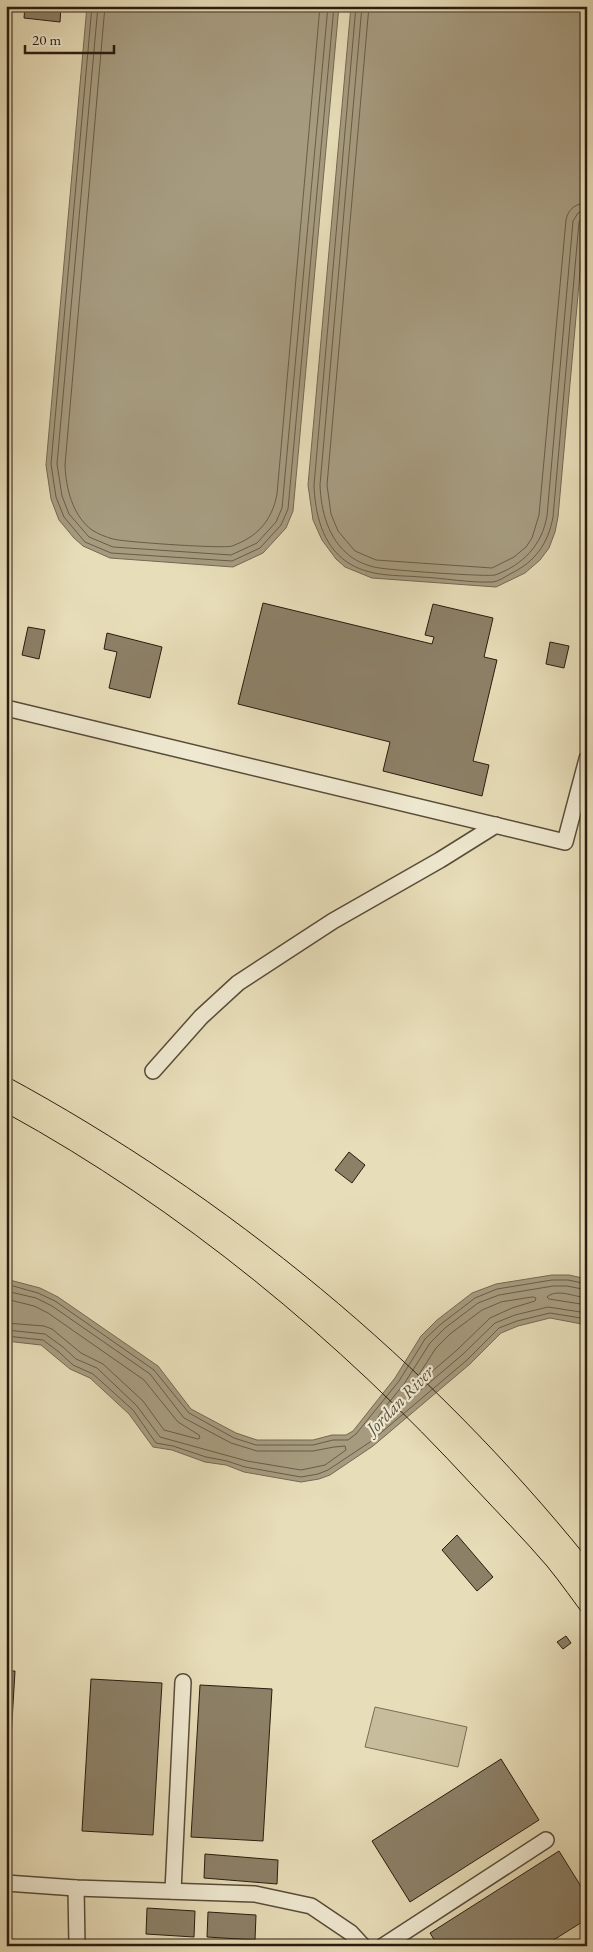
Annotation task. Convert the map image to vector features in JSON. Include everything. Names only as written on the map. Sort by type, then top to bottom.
[{"type":"lane","points":[[6,708],[565,842],[587,759]]},
{"type":"lane","points":[[153,1071],[201,1018],[238,983],[333,921],[440,860],[496,825]]},
{"type":"lane","points":[[172,1891],[183,1682]]},
{"type":"lane","points":[[383,1946],[546,1840]]},
{"type":"lane","points":[[6,1883],[76,1888],[255,1894],[311,1906],[351,1933],[363,1946]]},
{"type":"lane","points":[[76,1888],[77,1946]]},
{"type":"shaded area","points":[[375,1707],[467,1727],[458,1767],[365,1747]]},
{"type":"water","points":[[87,6],[339,6],[293,511],[286,528],[263,553],[233,567],[110,558],[83,546],[74,538],[59,520],[51,499],[46,465]]},
{"type":"water","points":[[351,6],[587,6],[587,195],[558,517],[549,548],[540,560],[525,573],[496,587],[372,578],[345,567],[336,559],[322,540],[313,520],[308,485]]},
{"type":"water","name":"Jordan River","points":[[552,1275],[569,1275],[587,1279],[587,1325],[550,1318],[518,1326],[501,1333],[470,1364],[373,1446],[330,1475],[301,1482],[244,1472],[226,1465],[205,1462],[172,1450],[153,1447],[129,1414],[90,1378],[70,1369],[41,1345],[6,1341],[6,1279],[40,1288],[58,1297],[158,1366],[191,1409],[236,1433],[257,1440],[313,1440],[332,1435],[346,1435],[353,1431],[395,1378],[421,1336],[437,1320],[472,1293],[496,1284]]},
{"type":"building","points":[[25,6],[61,6],[60,22],[24,18]]},
{"type":"building","points":[[263,603],[432,644],[434,637],[425,635],[433,604],[493,618],[484,657],[497,660],[473,761],[489,765],[482,796],[383,771],[390,742],[238,704]]},
{"type":"building","points":[[28,627],[45,630],[39,659],[22,655]]},
{"type":"building","points":[[107,633],[162,647],[150,698],[109,688],[117,652],[104,649]]},
{"type":"building","points":[[550,642],[569,646],[564,668],[546,664]]},
{"type":"building","points":[[349,1152],[365,1165],[352,1183],[335,1170]]},
{"type":"building","points":[[457,1535],[493,1577],[477,1591],[442,1550]]},
{"type":"building","points":[[566,1636],[571,1643],[563,1649],[557,1642]]},
{"type":"building","points":[[6,1671],[15,1671],[6,1824]]},
{"type":"building","points":[[91,1679],[162,1683],[153,1835],[82,1831]]},
{"type":"building","points":[[200,1685],[272,1689],[263,1841],[191,1837]]},
{"type":"building","points":[[501,1759],[539,1820],[410,1902],[372,1841]]},
{"type":"building","points":[[559,1851],[587,1896],[587,1919],[544,1946],[438,1946],[430,1933]]},
{"type":"building","points":[[205,1854],[278,1860],[277,1884],[204,1878]]},
{"type":"building","points":[[147,1908],[195,1911],[194,1937],[146,1934]]},
{"type":"building","points":[[208,1912],[256,1915],[255,1940],[207,1937]]},
{"type":"tram line","points":[[6,1076],[88,1123],[168,1174],[246,1230],[320,1288],[392,1351],[461,1417],[526,1486],[587,1558]]},
{"type":"tram line","points":[[6,1113],[134,1191],[255,1281],[312,1329],[422,1432],[547,1566],[587,1619]]}]
